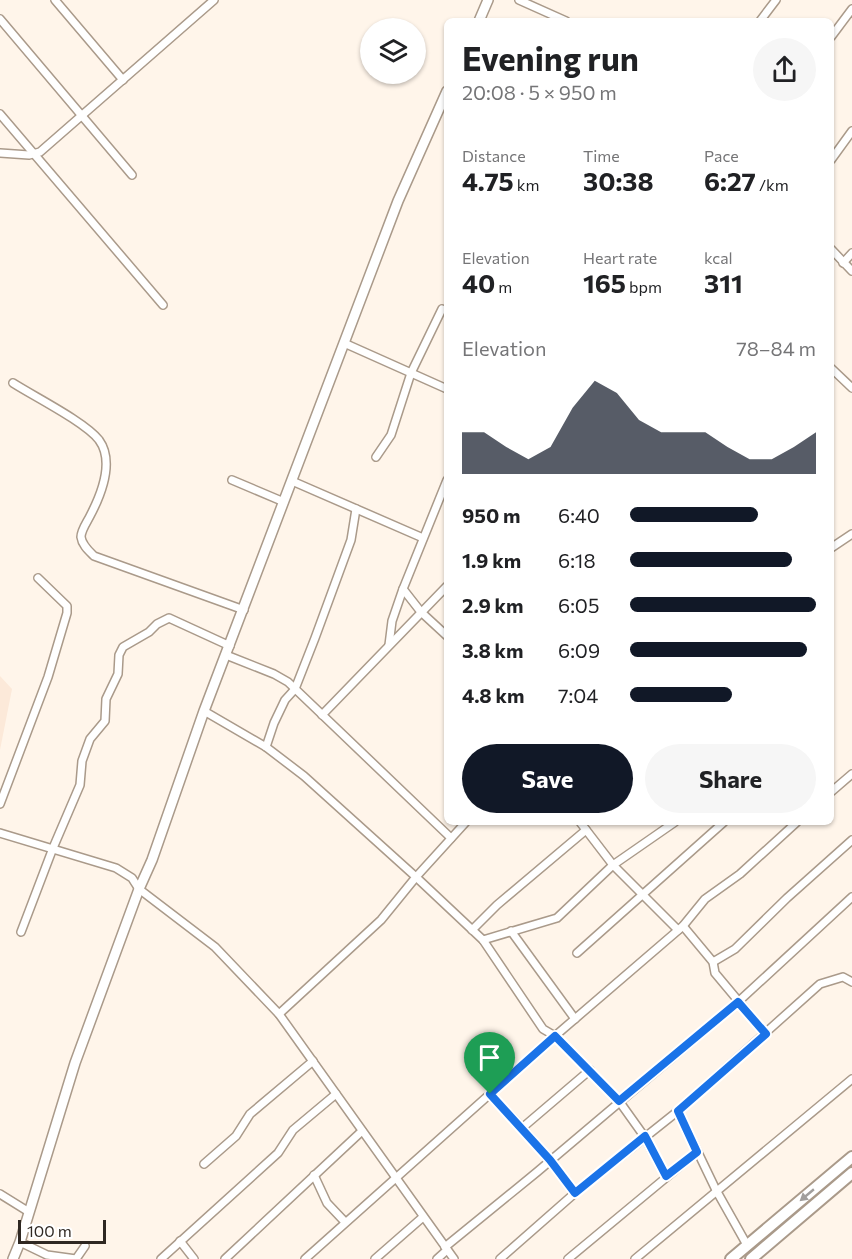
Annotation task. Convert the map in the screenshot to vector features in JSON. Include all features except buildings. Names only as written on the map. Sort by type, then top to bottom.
[{"type":"highway","points":[[731,1259],[852,1157]]},
{"type":"highway","points":[[751,1259],[852,1173]]},
{"type":"main road","points":[[479,18],[488,0]]},
{"type":"main road","points":[[13,1259],[75,1063],[139,889],[152,861],[204,711],[398,201],[444,98]]},
{"type":"street","points":[[55,0],[123,80]]},
{"type":"street","points":[[0,153],[40,152],[213,0]]},
{"type":"street","points":[[519,0],[559,18]]},
{"type":"street","points":[[762,18],[776,0]]},
{"type":"street","points":[[834,33],[852,9]]},
{"type":"street","points":[[0,19],[132,175]]},
{"type":"street","points":[[0,114],[164,305]]},
{"type":"street","points":[[834,156],[852,131]]},
{"type":"street","points":[[834,252],[852,271]]},
{"type":"street","points":[[843,263],[852,254]]},
{"type":"street","points":[[376,457],[391,435],[411,373],[442,309]]},
{"type":"street","points":[[344,343],[444,388]]},
{"type":"street","points":[[834,371],[852,388]]},
{"type":"street","points":[[14,384],[87,429],[100,441],[105,453],[103,487],[81,538],[86,548],[94,556],[244,610]]},
{"type":"street","points":[[232,480],[284,502]]},
{"type":"street","points":[[292,481],[423,538]]},
{"type":"street","points":[[389,646],[392,621],[444,487]]},
{"type":"street","points":[[266,747],[285,700],[295,689],[351,540],[356,509]]},
{"type":"street","points":[[834,546],[852,534]]},
{"type":"street","points":[[0,804],[48,677],[68,613],[67,606],[38,578]]},
{"type":"street","points":[[322,715],[444,589]]},
{"type":"street","points":[[403,590],[421,612],[444,633]]},
{"type":"street","points":[[21,932],[80,785],[82,761],[90,739],[105,721],[106,699],[118,674],[119,655],[123,647],[169,618],[274,674],[295,689],[452,838]]},
{"type":"street","points":[[204,711],[266,747],[304,776],[351,816],[483,940],[543,1029],[555,1036],[619,1101],[645,1136],[666,1176]]},
{"type":"street","points":[[834,789],[852,774]]},
{"type":"street","points":[[279,1014],[381,920],[463,825]]},
{"type":"street","points":[[582,825],[613,865],[642,897],[681,928],[713,962],[715,973],[766,1034]]},
{"type":"street","points":[[483,940],[557,918],[613,865],[671,825]]},
{"type":"street","points":[[577,953],[721,825]]},
{"type":"street","points":[[305,1259],[555,1036],[681,928],[705,898],[740,874],[794,825]]},
{"type":"street","points":[[472,930],[497,905],[586,830]]},
{"type":"street","points":[[0,833],[116,868],[132,878],[139,889],[215,947],[279,1014],[454,1259]]},
{"type":"street","points":[[713,962],[735,949],[787,898],[852,840]]},
{"type":"street","points":[[436,1259],[446,1248],[738,1002],[852,897]]},
{"type":"street","points":[[511,931],[575,1019]]},
{"type":"street","points":[[500,1259],[575,1193],[678,1111],[820,984],[843,977],[852,982]]},
{"type":"street","points":[[204,1164],[236,1136],[250,1114],[313,1061]]},
{"type":"street","points":[[522,1128],[590,1070]]},
{"type":"street","points":[[635,1259],[852,1079]]},
{"type":"street","points":[[161,1259],[278,1153],[293,1130],[336,1094]]},
{"type":"street","points":[[490,1094],[550,1160],[575,1193]]},
{"type":"street","points":[[678,1111],[716,1190],[747,1245]]},
{"type":"street","points":[[225,1259],[362,1131]]},
{"type":"street","points":[[568,1259],[697,1152]]},
{"type":"street","points":[[314,1176],[327,1203],[345,1222]]},
{"type":"street","points":[[0,1194],[29,1212]]},
{"type":"street","points":[[375,1259],[423,1217]]},
{"type":"street","points":[[180,1241],[194,1259]]},
{"type":"street","points":[[20,1242],[47,1255],[76,1259],[86,1246]]},
{"type":"shaded area","points":[[0,676],[12,689],[0,750]]},
{"type":"route","points":[[738,1002],[766,1034],[678,1111],[697,1152],[666,1176],[645,1136],[575,1193],[550,1160],[490,1094],[555,1036],[619,1101],[738,1002]]}]
